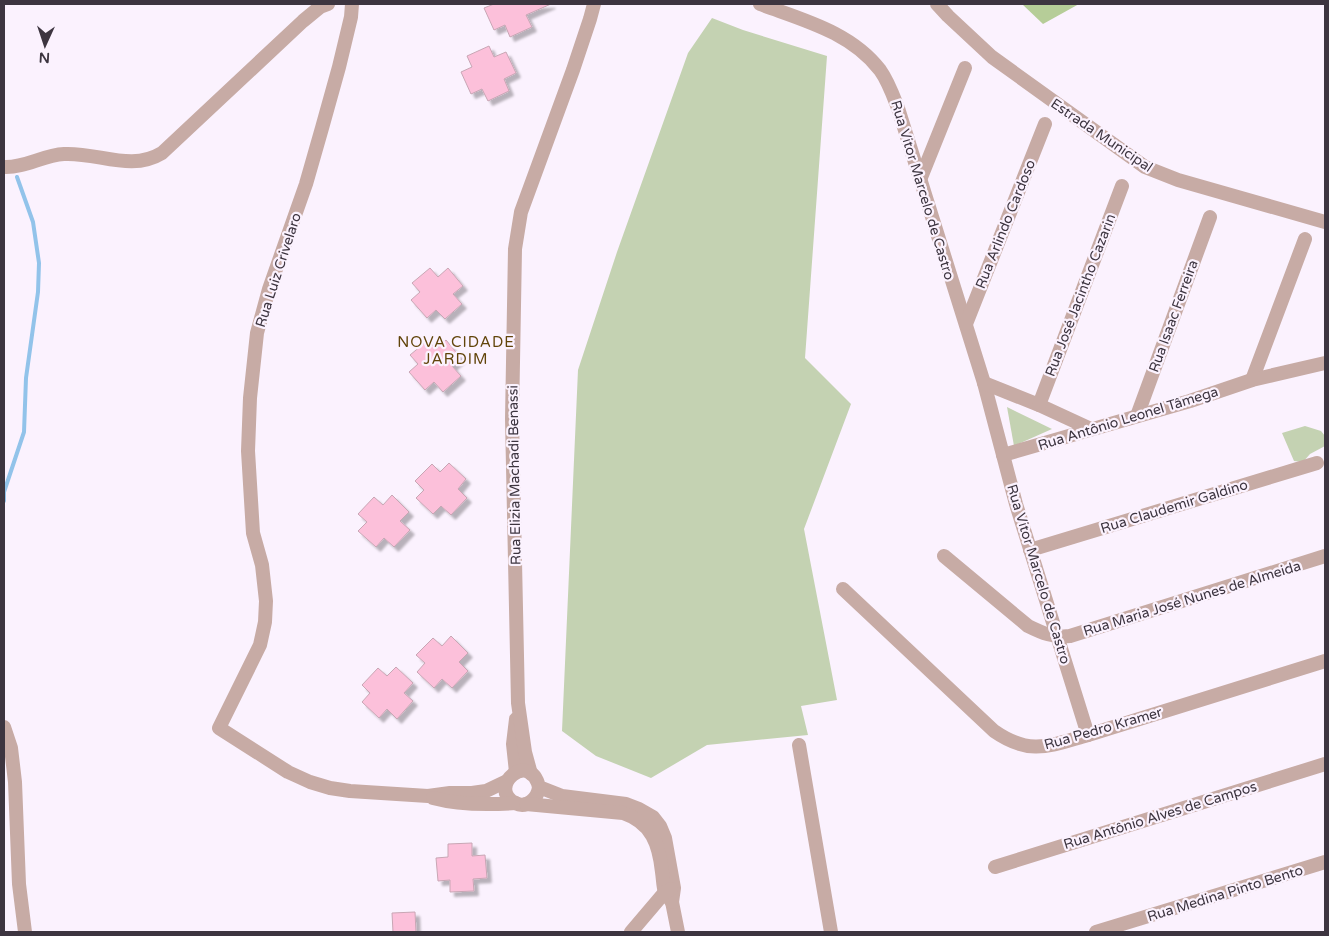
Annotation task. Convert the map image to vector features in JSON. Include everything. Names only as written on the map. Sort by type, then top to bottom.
[{"type":"street","points":[[4,167],[22,165],[46,157],[64,154],[80,154],[135,162],[153,159],[162,153],[303,21],[320,7],[328,4]]},
{"type":"street","name":"Rua Elizia Machadi Benassi","points":[[532,774],[525,752],[518,703],[512,419],[517,229],[526,197],[594,4]]},
{"type":"street","name":"Rua Elizia Machadi Benassi","points":[[590,19],[600,4]]},
{"type":"street","name":"Rua Vitor Marcelo de Castro","points":[[760,4],[820,26],[851,42],[868,56],[881,72],[898,108],[984,383],[1030,550],[1059,637],[1088,735]]},
{"type":"street","name":"Estrada Municipal","points":[[937,4],[992,57],[1145,167],[1178,180],[1325,222]]},
{"type":"street","name":"Rua Luiz Crivelaro","points":[[351,10],[339,67],[306,184],[269,288],[257,333],[250,398],[248,450],[253,533],[262,565],[266,601],[265,622],[260,645],[219,728],[269,761],[310,782],[350,791],[428,796]]},
{"type":"street","points":[[920,180],[965,68]]},
{"type":"street","name":"Rua Arlindo Cardoso","points":[[966,324],[1045,124]]},
{"type":"street","name":"Rua José Jacintho Cazarin","points":[[1039,405],[1122,186]]},
{"type":"street","name":"Rua Isaac Ferreira","points":[[1137,416],[1210,217]]},
{"type":"street","points":[[1252,380],[1305,239]]},
{"type":"street","name":"Rua Antônio Leonel Tâmega","points":[[1003,455],[1252,380],[1322,367]]},
{"type":"street","points":[[984,383],[1039,405],[1090,429]]},
{"type":"street","name":"Rua Claudemir Galdino","points":[[1030,550],[1317,463]]},
{"type":"street","points":[[944,556],[1028,626],[1041,633],[1059,637]]},
{"type":"street","name":"Rua Maria José Nunes de Almeida","points":[[1059,637],[1080,633],[1325,556]]},
{"type":"street","name":"Rua Pedro Kramer","points":[[843,590],[994,731],[1009,741],[1024,746],[1048,746],[1088,735],[1325,661]]},
{"type":"street","name":"Rua Elizia Machadi Benassi","points":[[511,777],[518,703]]},
{"type":"street","points":[[4,727],[11,748],[14,774],[19,884],[25,932]]},
{"type":"street","points":[[798,745],[831,932]]},
{"type":"street","name":"Rua Antônio Alves de Campos","points":[[995,866],[1325,764]]},
{"type":"street","points":[[428,796],[486,791],[521,771],[532,774],[538,781],[539,787],[536,798],[521,804]]},
{"type":"street","points":[[511,777],[505,788],[507,794],[521,804]]},
{"type":"street","points":[[539,787],[562,796],[613,801],[637,813],[653,817],[660,826],[665,838],[670,894],[678,932]]},
{"type":"street","points":[[428,796],[449,802],[521,804],[637,813]]},
{"type":"street","name":"Rua Medina Pinto Bento","points":[[1096,932],[1325,862]]},
{"type":"street","points":[[631,932],[670,894]]},
{"type":"green space","points":[[1022,4],[1079,4],[1043,24]]},
{"type":"green space","points":[[712,18],[743,30],[827,56],[805,358],[851,404],[804,529],[837,700],[801,706],[808,735],[707,745],[651,778],[596,756],[562,731],[578,370],[617,252],[688,53]]},
{"type":"green space","points":[[1007,407],[1052,429],[1014,446]]},
{"type":"green space","points":[[1305,426],[1321,431],[1325,436],[1325,446],[1310,454],[1303,462],[1294,461],[1282,433]]},
{"type":"building","points":[[494,4],[551,4],[526,15],[532,27],[510,37],[505,25],[494,30],[484,8]]},
{"type":"building","points":[[489,46],[494,57],[506,52],[516,73],[504,79],[509,91],[488,101],[482,89],[471,94],[461,72],[472,67],[467,56]]},
{"type":"building","points":[[430,268],[438,277],[448,268],[463,286],[453,294],[462,304],[445,319],[436,310],[427,318],[411,300],[420,292],[412,283]]},
{"type":"building","points":[[428,340],[436,349],[446,340],[461,358],[452,366],[461,376],[443,392],[434,382],[425,390],[409,372],[418,364],[410,355]]},
{"type":"building","points":[[449,463],[466,479],[458,489],[467,498],[451,515],[441,506],[433,514],[416,498],[424,490],[415,481],[432,464],[440,472]]},
{"type":"building","points":[[392,495],[409,512],[400,521],[410,530],[394,547],[384,538],[376,547],[358,531],[367,522],[358,514],[374,497],[383,505]]},
{"type":"building","points":[[451,636],[468,653],[459,662],[468,671],[452,688],[442,679],[434,688],[417,672],[425,663],[416,655],[433,638],[442,646]]},
{"type":"building","points":[[396,667],[413,683],[404,693],[413,701],[397,719],[387,709],[379,718],[362,702],[370,693],[362,685],[378,668],[387,676]]},
{"type":"building","points":[[472,843],[472,856],[485,855],[487,878],[473,879],[474,891],[450,892],[450,880],[438,881],[436,858],[448,857],[448,844]]},
{"type":"building","points":[[415,912],[416,932],[393,932],[392,913]]},
{"type":"waterway","points":[[4,501],[4,492],[24,432],[26,378],[38,292],[39,263],[33,222],[17,177]]},
{"type":"district","name":"NOVA CIDADE JARDIM","points":[[456,350]]}]
